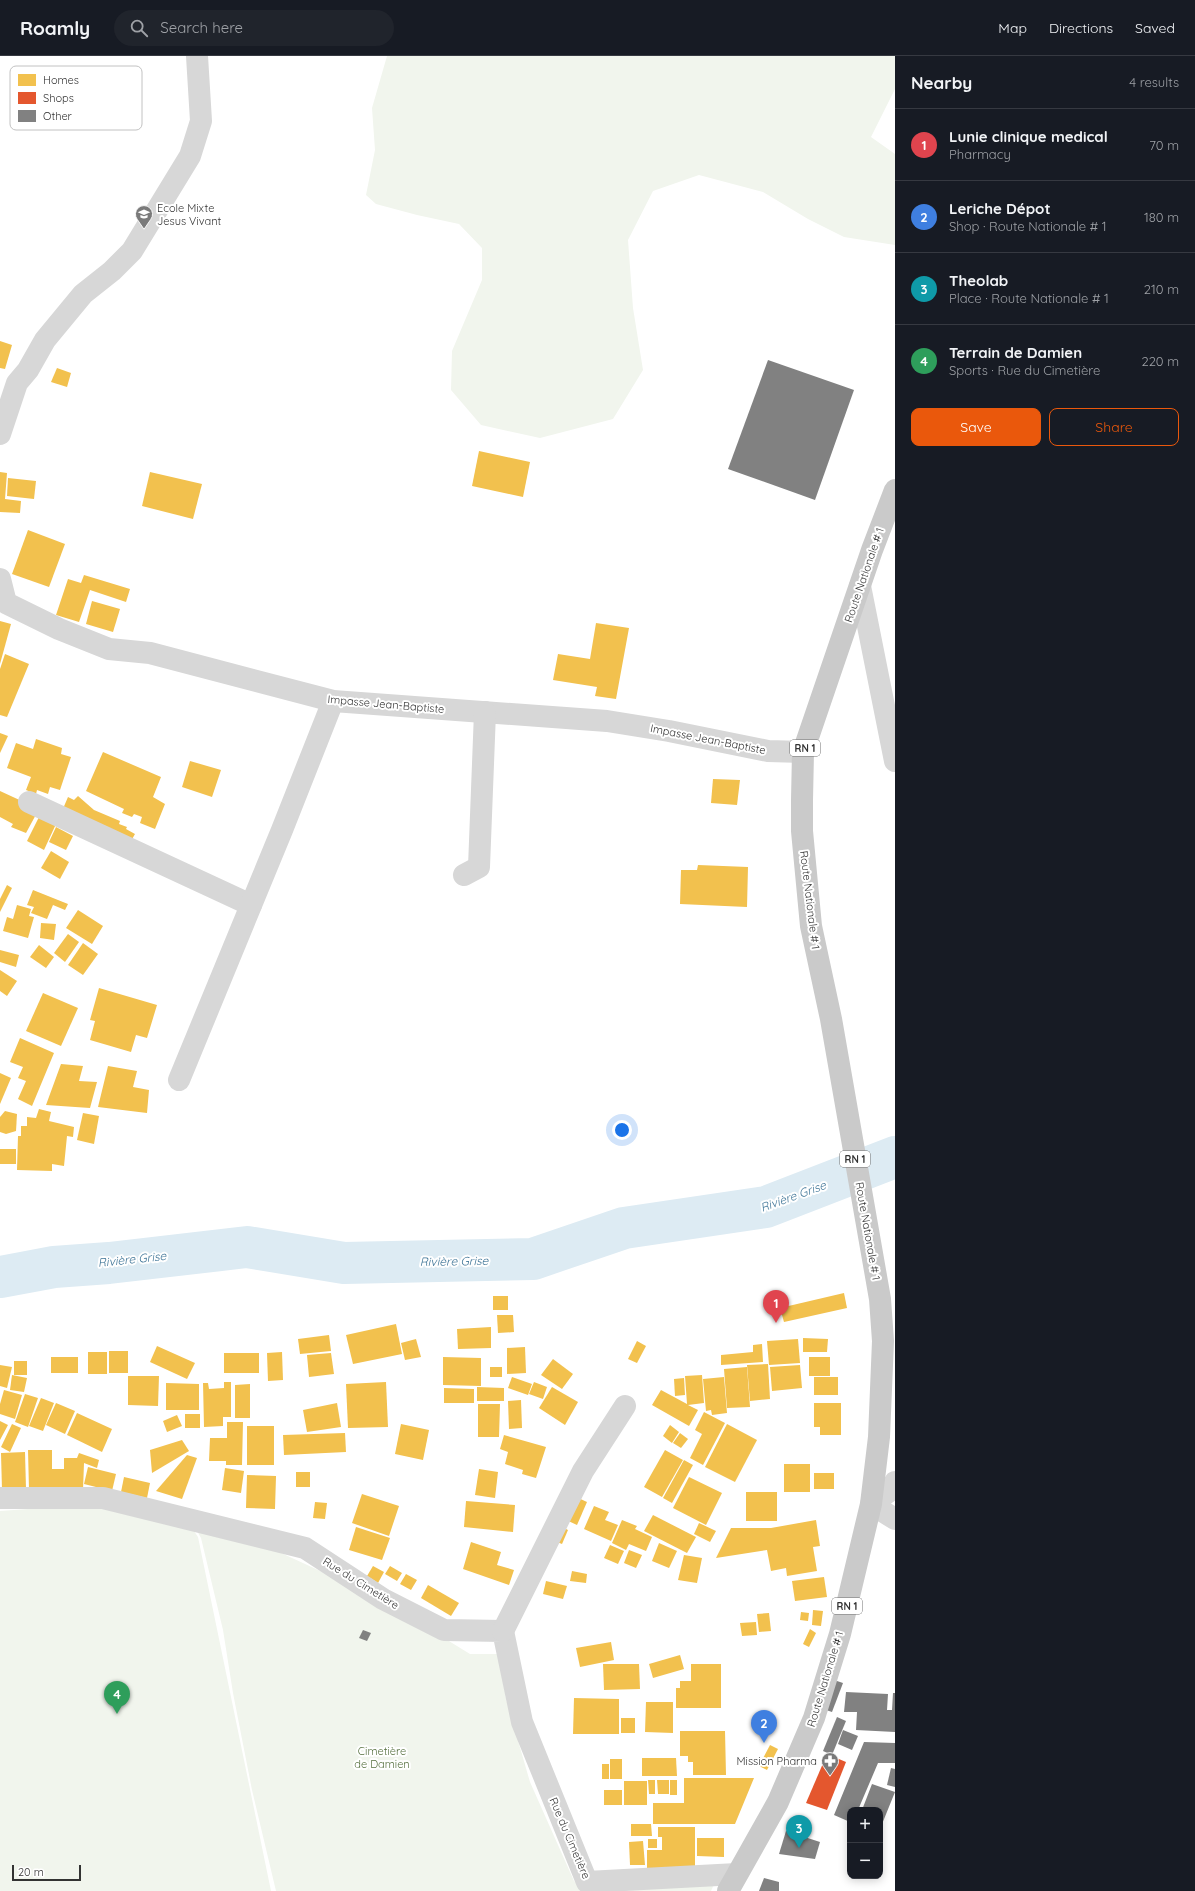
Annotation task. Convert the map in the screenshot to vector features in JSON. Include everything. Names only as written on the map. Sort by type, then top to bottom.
[{"type":"main road","name":"Route Nationale # 1","points":[[733,1882],[778,1802],[814,1718],[840,1634],[870,1504],[880,1415],[883,1341],[880,1299],[831,1019],[811,926],[802,831],[804,752],[860,586],[891,509],[895,490]]},
{"type":"street","points":[[0,434],[8,380],[28,370],[45,340],[83,294],[112,271],[132,251],[190,156],[201,121],[197,56]]},
{"type":"street","name":"Impasse Jean-Baptiste","points":[[0,582],[6,603],[59,630],[109,649],[150,653],[333,701],[607,720],[669,730],[768,750],[804,752]]},
{"type":"street","points":[[860,586],[888,705],[895,761]]},
{"type":"street","points":[[179,1080],[333,701]]},
{"type":"street","points":[[464,875],[479,867],[485,712]]},
{"type":"street","points":[[30,802],[251,905]]},
{"type":"street","points":[[503,1631],[583,1471],[625,1406]]},
{"type":"street","points":[[895,1482],[891,1490],[870,1504],[895,1519]]},
{"type":"street","name":"Rue du Cimetière","points":[[0,1498],[103,1498],[305,1548],[383,1599],[444,1630],[503,1631],[522,1722],[587,1882],[733,1882]]},
{"type":"green space","points":[[387,56],[895,56],[895,89],[871,137],[895,154],[895,245],[844,237],[808,219],[763,192],[699,175],[653,191],[628,240],[633,308],[643,370],[613,419],[540,438],[481,425],[451,390],[452,351],[482,280],[482,248],[459,224],[376,204],[366,195],[375,150],[372,108]]},
{"type":"green space","points":[[99,1504],[194,1531],[198,1537],[271,1891],[0,1891],[0,1511]]},
{"type":"green space","name":"Cimetière de Damien","points":[[193,1524],[279,1552],[329,1575],[431,1630],[470,1654],[500,1654],[506,1699],[530,1782],[574,1881],[586,1891],[276,1891],[252,1790],[233,1693],[223,1630],[201,1538]]},
{"type":"green space","points":[[717,1878],[711,1891],[612,1891]]},
{"type":"building: Homes","points":[[0,341],[12,345],[5,369],[0,368]]},
{"type":"building: Homes","points":[[57,368],[71,373],[67,387],[51,382]]},
{"type":"building: Homes","points":[[479,451],[530,462],[523,497],[472,486]]},
{"type":"building: Homes","points":[[0,472],[7,473],[5,499],[21,501],[20,513],[0,512]]},
{"type":"building: Homes","points":[[150,472],[202,484],[193,519],[142,506]]},
{"type":"building: Homes","points":[[8,478],[36,481],[34,499],[7,496]]},
{"type":"building: Homes","points":[[28,530],[65,544],[49,587],[12,574]]},
{"type":"building: Homes","points":[[84,575],[130,589],[126,602],[90,590],[79,622],[56,615],[68,579],[81,583]]},
{"type":"building: Homes","points":[[92,601],[120,609],[113,632],[86,624]]},
{"type":"building: Homes","points":[[0,621],[11,624],[0,664]]},
{"type":"building: Homes","points":[[596,623],[629,628],[616,699],[595,696],[597,687],[553,680],[558,654],[590,659]]},
{"type":"building: Homes","points":[[5,654],[29,664],[7,717],[0,715],[0,669]]},
{"type":"building: Homes","points":[[0,733],[8,736],[0,753]]},
{"type":"building: Homes","points":[[36,739],[62,748],[61,754],[71,757],[60,790],[50,787],[48,794],[37,790],[36,794],[26,790],[31,777],[7,768],[16,743],[33,749]]},
{"type":"building: Homes","points":[[103,752],[161,777],[153,797],[165,804],[155,829],[140,823],[142,817],[134,814],[132,817],[122,813],[124,809],[86,791]]},
{"type":"building: Homes","points":[[190,761],[221,770],[212,797],[182,787]]},
{"type":"building: Homes","points":[[713,779],[740,780],[737,805],[711,803]]},
{"type":"building: Homes","points":[[0,791],[39,809],[26,833],[11,827],[13,824],[0,817]]},
{"type":"building: Homes","points":[[78,796],[94,810],[120,821],[119,824],[127,827],[126,829],[135,834],[131,841],[62,811],[68,797],[74,800]]},
{"type":"building: Homes","points":[[40,815],[56,824],[44,850],[27,841]]},
{"type":"building: Homes","points":[[56,827],[73,836],[66,850],[49,842]]},
{"type":"building: Homes","points":[[51,851],[69,862],[60,879],[41,868]]},
{"type":"building: Homes","points":[[698,865],[748,867],[747,907],[680,904],[681,870],[697,870]]},
{"type":"building: Homes","points":[[7,885],[12,888],[0,912],[0,899]]},
{"type":"building: Homes","points":[[33,890],[68,904],[65,910],[53,905],[47,919],[31,913],[34,907],[27,905]]},
{"type":"building: Homes","points":[[17,905],[31,909],[29,916],[34,917],[28,938],[3,931],[7,917],[13,919]]},
{"type":"building: Homes","points":[[78,910],[103,926],[92,944],[66,928]]},
{"type":"building: Homes","points":[[41,923],[56,924],[54,940],[40,938]]},
{"type":"building: Homes","points":[[68,934],[79,942],[65,962],[54,953]]},
{"type":"building: Homes","points":[[83,943],[98,954],[83,975],[68,965]]},
{"type":"building: Homes","points":[[39,945],[54,957],[46,968],[30,957]]},
{"type":"building: Homes","points":[[0,950],[19,955],[16,967],[0,962]]},
{"type":"building: Homes","points":[[0,970],[17,981],[7,996],[0,991]]},
{"type":"building: Homes","points":[[99,988],[157,1005],[147,1038],[136,1035],[131,1052],[90,1040],[95,1021],[90,1020]]},
{"type":"building: Homes","points":[[43,993],[78,1008],[61,1046],[26,1031]]},
{"type":"building: Homes","points":[[20,1038],[54,1053],[32,1106],[18,1099],[26,1081],[18,1078],[23,1067],[10,1062]]},
{"type":"building: Homes","points":[[61,1064],[83,1066],[79,1081],[97,1082],[90,1108],[46,1105]]},
{"type":"building: Homes","points":[[108,1066],[137,1071],[133,1087],[149,1090],[147,1113],[98,1107]]},
{"type":"building: Homes","points":[[0,1073],[11,1078],[0,1104]]},
{"type":"building: Homes","points":[[39,1109],[51,1112],[49,1121],[74,1127],[73,1137],[67,1136],[64,1166],[52,1164],[52,1171],[17,1170],[18,1136],[21,1136],[21,1126],[27,1126],[27,1117],[36,1118]]},
{"type":"building: Homes","points":[[5,1111],[17,1114],[16,1131],[6,1134],[0,1132],[0,1117]]},
{"type":"building: Homes","points":[[83,1113],[99,1116],[94,1144],[77,1140]]},
{"type":"building: Homes","points":[[0,1149],[16,1149],[16,1164],[0,1164]]},
{"type":"building: Homes","points":[[844,1293],[847,1308],[784,1322],[780,1308]]},
{"type":"building: Homes","points":[[493,1296],[508,1296],[508,1310],[493,1310]]},
{"type":"building: Homes","points":[[497,1315],[513,1315],[514,1332],[498,1333]]},
{"type":"building: Homes","points":[[396,1324],[402,1354],[353,1364],[346,1335]]},
{"type":"building: Homes","points":[[491,1327],[491,1348],[458,1349],[457,1329]]},
{"type":"building: Homes","points":[[329,1335],[331,1351],[300,1354],[298,1339]]},
{"type":"building: Homes","points":[[803,1338],[828,1339],[827,1352],[803,1352]]},
{"type":"building: Homes","points":[[416,1339],[421,1357],[405,1360],[401,1343]]},
{"type":"building: Homes","points":[[798,1339],[800,1363],[769,1365],[767,1341]]},
{"type":"building: Homes","points":[[637,1341],[646,1346],[637,1363],[628,1359]]},
{"type":"building: Homes","points":[[762,1344],[763,1362],[721,1365],[721,1355],[753,1352],[753,1345]]},
{"type":"building: Homes","points":[[157,1346],[195,1363],[187,1379],[150,1362]]},
{"type":"building: Homes","points":[[525,1347],[526,1373],[507,1374],[507,1348]]},
{"type":"building: Homes","points":[[109,1351],[128,1351],[128,1373],[109,1373]]},
{"type":"building: Homes","points":[[88,1352],[107,1352],[107,1374],[88,1374]]},
{"type":"building: Homes","points":[[282,1352],[283,1380],[268,1381],[267,1353]]},
{"type":"building: Homes","points":[[224,1353],[259,1353],[259,1373],[224,1373]]},
{"type":"building: Homes","points":[[331,1353],[334,1374],[309,1377],[307,1355]]},
{"type":"building: Homes","points":[[51,1357],[78,1357],[78,1373],[51,1373]]},
{"type":"building: Homes","points":[[443,1357],[481,1358],[481,1386],[443,1385]]},
{"type":"building: Homes","points":[[809,1357],[830,1357],[830,1376],[809,1376]]},
{"type":"building: Homes","points":[[553,1359],[573,1374],[562,1389],[541,1375]]},
{"type":"building: Homes","points":[[14,1361],[27,1361],[27,1375],[14,1375]]},
{"type":"building: Homes","points":[[768,1364],[770,1399],[750,1401],[747,1365]]},
{"type":"building: Homes","points":[[0,1365],[12,1367],[7,1388],[0,1386]]},
{"type":"building: Homes","points":[[800,1365],[802,1388],[772,1391],[770,1367]]},
{"type":"building: Homes","points":[[490,1367],[502,1367],[502,1377],[490,1377]]},
{"type":"building: Homes","points":[[747,1367],[750,1407],[727,1408],[724,1369]]},
{"type":"building: Homes","points":[[12,1375],[27,1378],[24,1392],[10,1390]]},
{"type":"building: Homes","points":[[702,1375],[704,1403],[688,1405],[698,1410],[689,1426],[652,1405],[661,1390],[687,1404],[685,1376]]},
{"type":"building: Homes","points":[[128,1376],[159,1376],[158,1406],[128,1405]]},
{"type":"building: Homes","points":[[512,1377],[532,1384],[528,1395],[508,1388]]},
{"type":"building: Homes","points":[[724,1377],[727,1413],[712,1415],[711,1410],[706,1411],[703,1379]]},
{"type":"building: Homes","points":[[814,1377],[838,1377],[838,1395],[814,1395]]},
{"type":"building: Homes","points":[[684,1378],[685,1395],[675,1396],[674,1379]]},
{"type":"building: Homes","points":[[224,1382],[231,1382],[231,1417],[223,1417],[223,1426],[204,1427],[203,1383],[208,1383],[209,1389],[224,1388]]},
{"type":"building: Homes","points":[[386,1382],[388,1427],[348,1428],[346,1384]]},
{"type":"building: Homes","points":[[534,1382],[547,1387],[543,1399],[529,1394]]},
{"type":"building: Homes","points":[[166,1383],[199,1384],[199,1410],[166,1410]]},
{"type":"building: Homes","points":[[250,1384],[250,1418],[235,1418],[235,1385]]},
{"type":"building: Homes","points":[[477,1387],[504,1388],[504,1401],[477,1401]]},
{"type":"building: Homes","points":[[552,1387],[578,1402],[565,1425],[539,1408]]},
{"type":"building: Homes","points":[[444,1388],[474,1389],[474,1403],[444,1403]]},
{"type":"building: Homes","points":[[4,1390],[22,1395],[15,1419],[0,1414],[0,1404]]},
{"type":"building: Homes","points":[[25,1394],[38,1398],[28,1427],[15,1422]]},
{"type":"building: Homes","points":[[41,1398],[54,1403],[43,1431],[29,1426]]},
{"type":"building: Homes","points":[[521,1400],[522,1428],[509,1429],[508,1401]]},
{"type":"building: Homes","points":[[56,1403],[75,1411],[65,1434],[46,1425]]},
{"type":"building: Homes","points":[[337,1403],[341,1427],[307,1432],[303,1410]]},
{"type":"building: Homes","points":[[814,1403],[841,1403],[841,1435],[820,1435],[820,1427],[814,1427]]},
{"type":"building: Homes","points":[[478,1404],[500,1404],[499,1437],[478,1437]]},
{"type":"building: Homes","points":[[704,1412],[725,1423],[703,1465],[690,1458],[702,1434],[695,1430]]},
{"type":"building: Homes","points":[[77,1413],[112,1429],[102,1452],[67,1435]]},
{"type":"building: Homes","points":[[185,1414],[200,1414],[200,1428],[185,1428]]},
{"type":"building: Homes","points":[[177,1415],[182,1426],[167,1432],[163,1421]]},
{"type":"building: Homes","points":[[0,1421],[8,1425],[0,1440]]},
{"type":"building: Homes","points":[[227,1422],[243,1422],[242,1465],[226,1465],[226,1461],[209,1461],[210,1438],[227,1438]]},
{"type":"building: Homes","points":[[12,1424],[21,1428],[10,1452],[1,1447]]},
{"type":"building: Homes","points":[[401,1424],[429,1430],[423,1460],[395,1454]]},
{"type":"building: Homes","points":[[727,1424],[757,1440],[735,1482],[705,1467]]},
{"type":"building: Homes","points":[[670,1425],[679,1432],[672,1443],[663,1436]]},
{"type":"building: Homes","points":[[247,1426],[274,1426],[274,1465],[247,1465]]},
{"type":"building: Homes","points":[[345,1433],[346,1452],[284,1455],[283,1435]]},
{"type":"building: Homes","points":[[680,1433],[688,1439],[681,1448],[673,1443]]},
{"type":"building: Homes","points":[[504,1435],[546,1447],[536,1478],[522,1474],[523,1470],[505,1464],[508,1452],[500,1449]]},
{"type":"building: Homes","points":[[182,1440],[189,1451],[152,1473],[150,1450]]},
{"type":"building: Homes","points":[[28,1450],[52,1450],[52,1469],[64,1469],[64,1458],[77,1458],[79,1453],[99,1460],[97,1468],[84,1463],[83,1490],[29,1490]]},
{"type":"building: Homes","points":[[665,1450],[683,1460],[662,1497],[644,1487]]},
{"type":"building: Homes","points":[[25,1452],[26,1489],[2,1490],[1,1453]]},
{"type":"building: Homes","points":[[187,1455],[197,1458],[182,1499],[156,1491]]},
{"type":"building: Homes","points":[[684,1460],[693,1465],[672,1503],[663,1498]]},
{"type":"building: Homes","points":[[784,1464],[810,1464],[810,1492],[784,1492]]},
{"type":"building: Homes","points":[[88,1467],[116,1474],[112,1491],[84,1484]]},
{"type":"building: Homes","points":[[225,1468],[244,1471],[241,1493],[222,1490]]},
{"type":"building: Homes","points":[[479,1469],[498,1472],[495,1498],[475,1495]]},
{"type":"building: Homes","points":[[296,1472],[310,1472],[310,1487],[296,1487]]},
{"type":"building: Homes","points":[[814,1473],[834,1473],[834,1489],[814,1489]]},
{"type":"building: Homes","points":[[247,1475],[276,1476],[275,1509],[246,1508]]},
{"type":"building: Homes","points":[[124,1477],[150,1483],[147,1498],[121,1492]]},
{"type":"building: Homes","points":[[689,1477],[722,1493],[706,1525],[673,1508]]},
{"type":"building: Homes","points":[[746,1492],[777,1492],[777,1521],[746,1521]]},
{"type":"building: Homes","points":[[362,1494],[399,1506],[389,1536],[352,1523]]},
{"type":"building: Homes","points":[[574,1496],[587,1502],[577,1525],[564,1519]]},
{"type":"building: Homes","points":[[466,1501],[515,1505],[513,1532],[464,1527]]},
{"type":"building: Homes","points":[[315,1502],[327,1503],[325,1519],[313,1518]]},
{"type":"building: Homes","points":[[594,1506],[609,1512],[605,1520],[618,1525],[611,1541],[584,1529]]},
{"type":"building: Homes","points":[[653,1515],[696,1537],[687,1553],[644,1531]]},
{"type":"building: Homes","points":[[622,1520],[637,1526],[635,1529],[652,1537],[646,1551],[629,1544],[626,1550],[612,1543]]},
{"type":"building: Homes","points":[[816,1520],[820,1546],[813,1547],[817,1571],[787,1576],[786,1568],[771,1571],[767,1550],[716,1558],[731,1528],[771,1528]]},
{"type":"building: Homes","points":[[699,1523],[716,1531],[710,1542],[694,1534]]},
{"type":"building: Homes","points":[[558,1525],[568,1530],[562,1544],[552,1540]]},
{"type":"building: Homes","points":[[356,1527],[390,1538],[382,1560],[349,1550]]},
{"type":"building: Homes","points":[[471,1542],[501,1552],[497,1565],[514,1570],[509,1585],[463,1569]]},
{"type":"building: Homes","points":[[659,1543],[677,1551],[669,1568],[652,1561]]},
{"type":"building: Homes","points":[[610,1545],[624,1551],[618,1564],[604,1558]]},
{"type":"building: Homes","points":[[629,1550],[642,1555],[636,1568],[624,1563]]},
{"type":"building: Homes","points":[[684,1555],[702,1558],[697,1583],[678,1580]]},
{"type":"building: Homes","points":[[373,1566],[384,1572],[378,1583],[367,1576]]},
{"type":"building: Homes","points":[[390,1566],[402,1573],[397,1581],[385,1574]]},
{"type":"building: Homes","points":[[572,1571],[587,1574],[586,1583],[570,1581]]},
{"type":"building: Homes","points":[[406,1574],[417,1580],[411,1590],[400,1584]]},
{"type":"building: Homes","points":[[824,1577],[827,1597],[795,1601],[792,1581]]},
{"type":"building: Homes","points":[[546,1581],[567,1586],[563,1599],[543,1594]]},
{"type":"building: Homes","points":[[428,1585],[459,1603],[451,1616],[421,1598]]},
{"type":"building: Homes","points":[[813,1610],[823,1611],[821,1626],[812,1625]]},
{"type":"building: Homes","points":[[801,1612],[809,1613],[808,1621],[800,1620]]},
{"type":"building: Homes","points":[[769,1613],[771,1631],[759,1632],[757,1614]]},
{"type":"building: Homes","points":[[756,1622],[757,1635],[742,1636],[740,1623]]},
{"type":"building: Homes","points":[[810,1629],[816,1633],[809,1647],[803,1644]]},
{"type":"building: Homes","points":[[611,1642],[614,1660],[580,1667],[576,1648]]},
{"type":"building: Homes","points":[[680,1655],[684,1669],[653,1678],[649,1664]]},
{"type":"building: Homes","points":[[603,1664],[639,1664],[640,1689],[604,1690]]},
{"type":"building: Homes","points":[[691,1664],[721,1664],[721,1708],[676,1708],[676,1688],[680,1688],[680,1681],[691,1681]]},
{"type":"building: Homes","points":[[574,1698],[619,1699],[619,1734],[573,1734]]},
{"type":"building: Homes","points":[[646,1702],[673,1702],[673,1733],[645,1732]]},
{"type":"building: Homes","points":[[621,1718],[635,1718],[635,1733],[621,1733]]},
{"type":"building: Homes","points":[[680,1731],[725,1731],[726,1775],[693,1775],[693,1762],[688,1762],[688,1756],[680,1756]]},
{"type":"building: Homes","points":[[770,1745],[778,1749],[767,1770],[759,1766]]},
{"type":"building: Homes","points":[[642,1758],[676,1758],[677,1776],[642,1776]]},
{"type":"building: Homes","points":[[610,1759],[622,1759],[622,1779],[610,1779]]},
{"type":"building: Homes","points":[[602,1764],[609,1764],[609,1779],[602,1779]]},
{"type":"building: Homes","points":[[684,1778],[754,1778],[735,1824],[653,1824],[653,1803],[684,1803]]},
{"type":"building: Homes","points":[[648,1780],[655,1780],[655,1794],[649,1794]]},
{"type":"building: Homes","points":[[657,1780],[669,1780],[669,1794],[658,1794]]},
{"type":"building: Homes","points":[[670,1780],[677,1780],[677,1795],[670,1795]]},
{"type":"building: Homes","points":[[624,1781],[647,1781],[647,1805],[624,1805]]},
{"type":"building: Homes","points":[[604,1790],[622,1790],[622,1805],[604,1805]]},
{"type":"building: Homes","points":[[631,1824],[651,1824],[652,1836],[631,1836]]},
{"type":"building: Homes","points":[[658,1827],[695,1827],[695,1870],[647,1870],[647,1850],[662,1850],[662,1837],[658,1837]]},
{"type":"building: Homes","points":[[697,1838],[724,1838],[724,1857],[697,1856]]},
{"type":"building: Homes","points":[[648,1839],[657,1839],[657,1848],[648,1848]]},
{"type":"building: Homes","points":[[643,1841],[645,1865],[630,1865],[629,1842]]},
{"type":"building: Shops","name":"Mission Pharma","points":[[827,1754],[846,1762],[827,1810],[806,1803]]},
{"type":"building: Other","points":[[768,360],[854,390],[815,500],[728,469]]},
{"type":"building: Other","points":[[363,1630],[371,1633],[367,1641],[359,1638]]},
{"type":"building: Other","points":[[834,1680],[843,1683],[832,1712],[823,1709]]},
{"type":"building: Other","points":[[846,1692],[888,1694],[887,1710],[892,1710],[893,1693],[895,1693],[895,1732],[856,1730],[857,1712],[844,1712]]},
{"type":"building: Other","points":[[837,1717],[846,1721],[832,1755],[823,1751]]},
{"type":"building: Other","points":[[843,1730],[858,1736],[852,1750],[838,1744]]},
{"type":"building: Other","points":[[864,1742],[895,1743],[895,1763],[878,1763],[859,1807],[847,1807],[847,1821],[834,1815]]},
{"type":"building: Other","points":[[891,1768],[895,1769],[895,1787],[887,1785]]},
{"type":"building: Other","points":[[872,1784],[895,1792],[883,1822],[883,1807],[863,1807]]},
{"type":"building: Other","points":[[786,1831],[820,1842],[815,1859],[779,1854]]},
{"type":"building: Other","points":[[764,1878],[779,1882],[779,1891],[759,1891]]},
{"type":"waterway","name":"Rivière Grise","points":[[0,1277],[54,1267],[109,1263],[247,1247],[344,1263],[533,1259],[624,1228],[766,1207],[895,1157]]},
{"type":"place","name":"Ecole Mixte Jesus Vivant","points":[[144,229]]},
{"type":"place","name":"Lunie clinique medical","points":[[776,1323]]},
{"type":"place","name":"Terrain de Damien","points":[[117,1714]]},
{"type":"place","name":"Leriche Dépot","points":[[764,1743]]},
{"type":"place","name":"Mission Pharma","points":[[830,1776]]},
{"type":"place","name":"Theolab","points":[[799,1848]]}]
